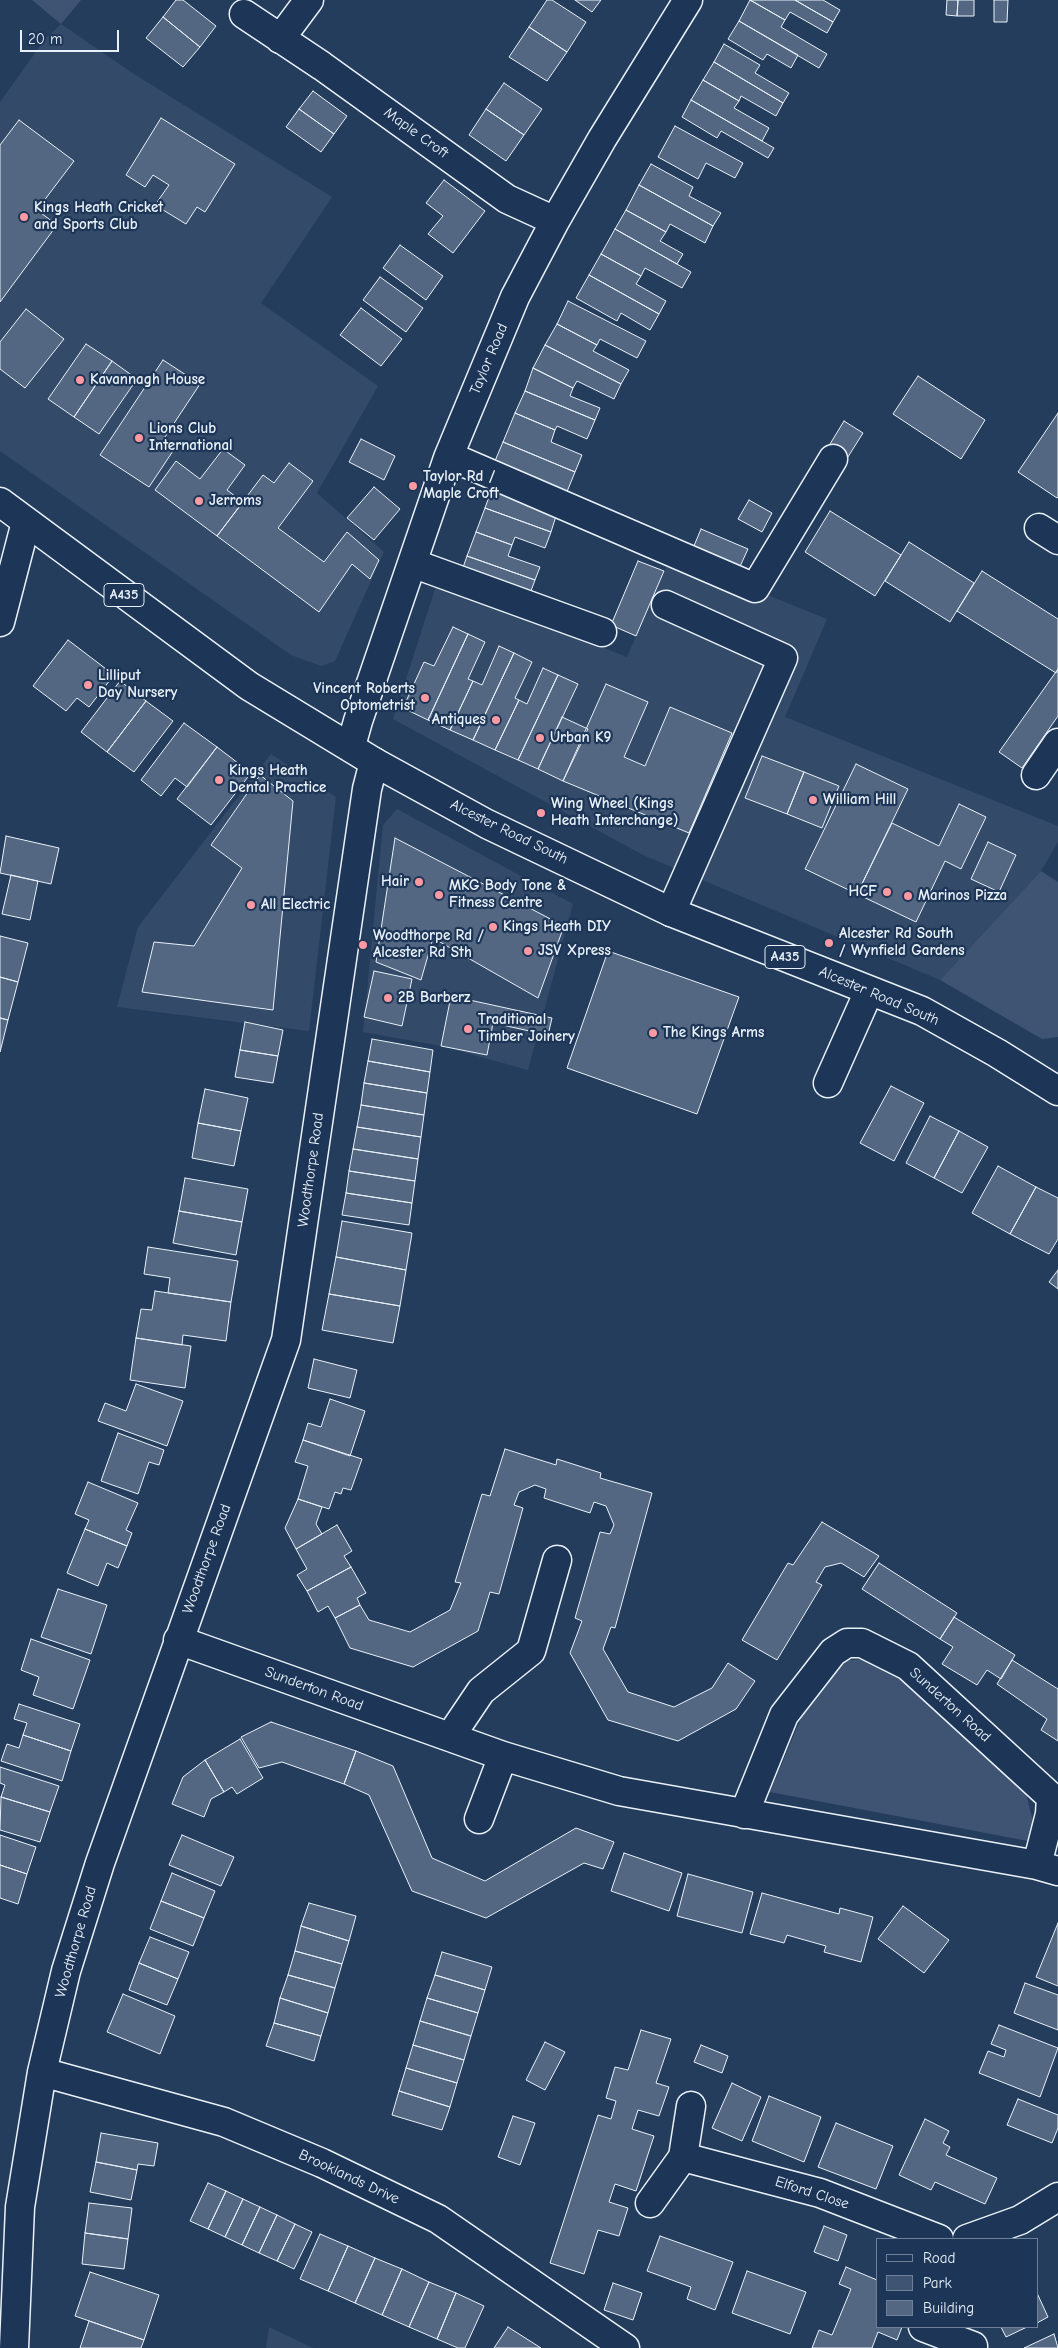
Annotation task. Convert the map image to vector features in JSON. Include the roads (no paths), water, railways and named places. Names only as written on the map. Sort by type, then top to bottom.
[{"type":"main road","points":[[280,39],[309,0]]},
{"type":"main road","name":"Taylor Road","points":[[351,746],[358,720],[449,456],[515,298],[555,221],[688,0]]},
{"type":"main road","name":"Maple Croft","points":[[244,14],[322,66],[507,198],[555,221]]},
{"type":"main road","points":[[449,456],[755,588],[832,459]]},
{"type":"main road","name":"Alcester Road South","points":[[0,502],[249,686],[351,746],[374,762],[487,824],[671,912],[922,1011],[997,1053],[1058,1091]]},
{"type":"main road","points":[[0,622],[26,522]]},
{"type":"main road","points":[[412,563],[602,632]]},
{"type":"main road","points":[[666,605],[783,658],[671,912]]},
{"type":"main road","points":[[1036,775],[1058,743]]},
{"type":"main road","name":"Woodthorpe Road","points":[[14,2348],[10,2202],[66,1971],[100,1863],[286,1340],[367,790],[374,762]]},
{"type":"main road","points":[[828,1083],[869,990]]},
{"type":"main road","points":[[450,1737],[481,1691],[531,1651],[557,1560]]},
{"type":"main road","name":"Sunderton Road","points":[[178,1640],[503,1756],[619,1791],[744,1814],[1047,1868],[1051,1797],[908,1666],[862,1643],[847,1644],[833,1652],[784,1715],[744,1814]]},
{"type":"main road","points":[[479,1819],[503,1756]]},
{"type":"main road","name":"Brooklands Drive","points":[[42,2072],[224,2122],[322,2163],[438,2220],[625,2348]]},
{"type":"main road","points":[[650,2203],[682,2157],[691,2106]]},
{"type":"main road","name":"Elford Close","points":[[682,2157],[820,2193],[936,2238]]},
{"type":"main road","points":[[970,2238],[1020,2220],[1058,2197]]},
{"type":"main road","points":[[914,2348],[923,2328]]},
{"type":"main road","points":[[926,2328],[973,2346]]},
{"type":"place","name":"Kings Heath Cricket and Sports Club","points":[[24,217]]},
{"type":"place","name":"Kavannagh House","points":[[80,380]]},
{"type":"place","name":"Lions Club International","points":[[139,438]]},
{"type":"place","name":"Taylor Rd / Maple Croft","points":[[413,486]]},
{"type":"place","name":"Jerroms","points":[[199,501]]},
{"type":"place","name":"Lilliput Day Nursery","points":[[88,685]]},
{"type":"place","name":"Vincent Roberts Optometrist","points":[[425,698]]},
{"type":"place","name":"Antiques","points":[[496,720]]},
{"type":"place","name":"Urban K9","points":[[540,738]]},
{"type":"place","name":"Kings Heath Dental Practice","points":[[219,780]]},
{"type":"place","name":"William Hill","points":[[813,800]]},
{"type":"place","name":"Wing Wheel (Kings Heath Interchange)","points":[[541,813]]},
{"type":"place","name":"Hair","points":[[419,882]]},
{"type":"place","name":"HCF","points":[[887,892]]},
{"type":"place","name":"MKG Body Tone & Fitness Centre","points":[[439,895]]},
{"type":"place","name":"Marinos Pizza","points":[[908,896]]},
{"type":"place","name":"All Electric","points":[[251,905]]},
{"type":"place","name":"Kings Heath DIY","points":[[493,927]]},
{"type":"place","name":"Alcester Rd South / Wynfield Gardens","points":[[829,943]]},
{"type":"place","name":"Woodthorpe Rd / Alcester Rd Sth","points":[[363,945]]},
{"type":"place","name":"JSV Xpress","points":[[528,951]]},
{"type":"place","name":"2B Barberz","points":[[388,998]]},
{"type":"place","name":"Traditional Timber Joinery","points":[[468,1029]]},
{"type":"place","name":"The Kings Arms","points":[[653,1033]]}]
